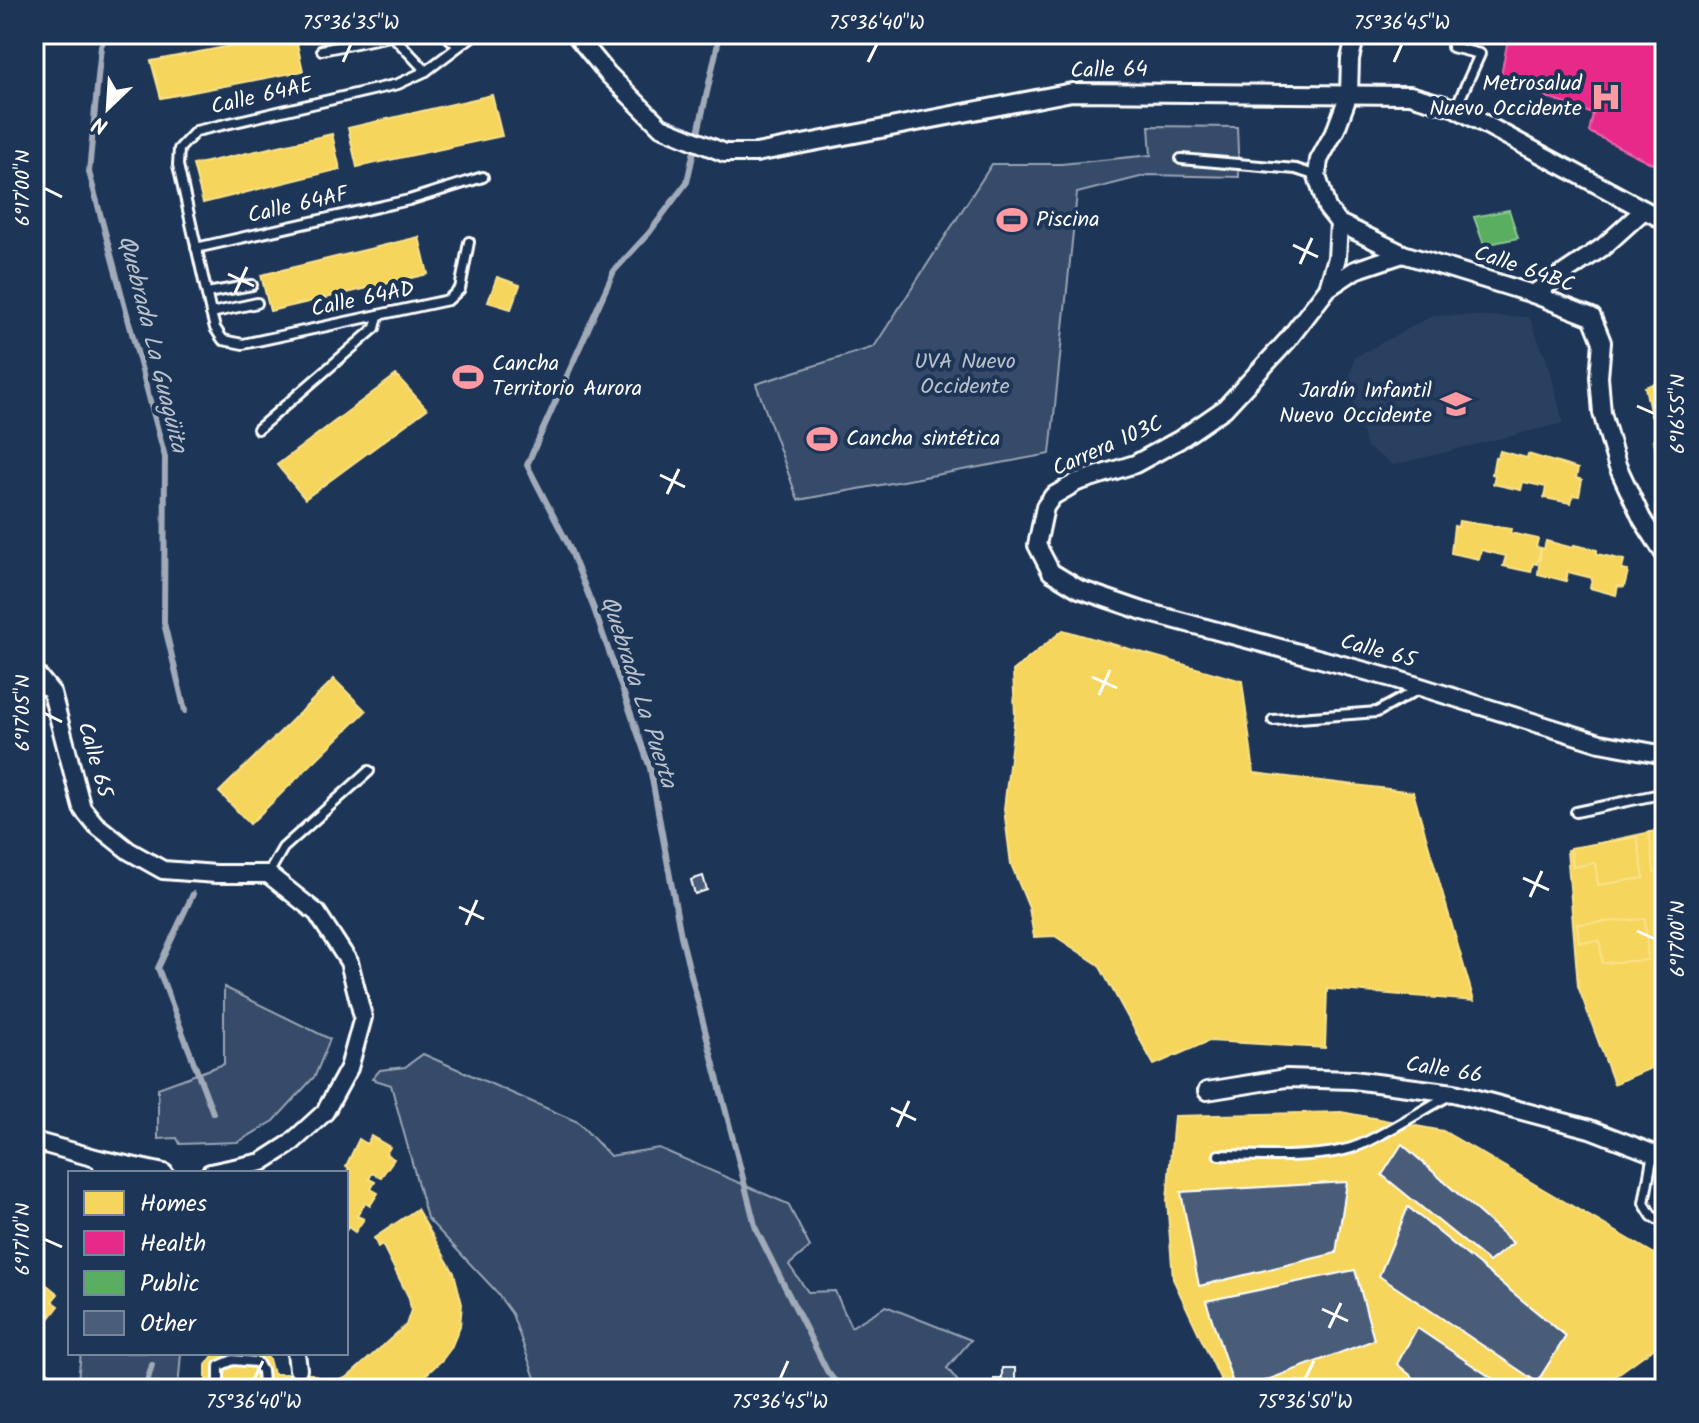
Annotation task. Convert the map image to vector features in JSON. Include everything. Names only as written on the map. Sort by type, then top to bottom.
[{"type":"street","name":"Calle 64","points":[[575,34],[608,74],[661,127],[725,153],[756,153],[1072,92],[1410,95],[1455,108],[1665,221]]},
{"type":"street","points":[[1328,288],[1337,258],[1339,223],[1327,208],[1317,176],[1319,160],[1336,129],[1349,94],[1350,59],[1356,34]]},
{"type":"street","points":[[1533,294],[1603,247],[1644,210]]},
{"type":"street","name":"Calle 64BC","points":[[1339,223],[1403,254],[1533,294],[1592,317],[1602,342],[1599,377],[1602,413],[1617,465],[1642,519],[1665,555]]},
{"type":"street","points":[[1328,288],[1355,270],[1403,254]]},
{"type":"street","name":"Carrera 103C","points":[[1079,589],[1051,572],[1037,545],[1045,507],[1053,496],[1077,482],[1135,464],[1179,440],[1224,409],[1287,341],[1328,288]]},
{"type":"street","name":"Calle 65","points":[[1079,589],[1143,611],[1423,687],[1600,743],[1665,755]]},
{"type":"street","name":"Calle 65","points":[[34,671],[52,693],[82,808],[95,824],[129,851],[163,870],[268,874]]},
{"type":"street","points":[[219,1171],[262,1162],[290,1144],[325,1112],[349,1068],[363,1017],[349,962],[317,913],[268,874]]},
{"type":"street","name":"Calle 66","points":[[1207,1091],[1286,1078],[1353,1080],[1454,1093],[1590,1129],[1659,1156]]},
{"type":"street","points":[[34,1141],[102,1166],[146,1171]]},
{"type":"lane","points":[[445,34],[458,46]]},
{"type":"lane","name":"Calle 64AE","points":[[196,248],[178,165],[179,149],[196,131],[398,84],[426,71],[475,34]]},
{"type":"lane","points":[[322,50],[390,36],[426,71]]},
{"type":"lane","points":[[1452,47],[1480,54],[1455,108]]},
{"type":"lane","points":[[1181,159],[1296,169],[1317,176]]},
{"type":"lane","name":"Calle 64AF","points":[[196,248],[409,200],[483,177]]},
{"type":"lane","name":"Calle 64AD","points":[[211,313],[215,328],[223,340],[243,344],[448,300],[460,289],[469,242]]},
{"type":"lane","points":[[196,248],[211,313],[257,303]]},
{"type":"lane","points":[[207,293],[252,285]]},
{"type":"lane","points":[[258,429],[375,328],[378,316]]},
{"type":"lane","points":[[1273,720],[1377,712],[1423,687]]},
{"type":"lane","points":[[268,874],[283,848],[369,771]]},
{"type":"lane","points":[[1576,812],[1665,793]]},
{"type":"lane","points":[[1219,1155],[1330,1152],[1360,1145],[1454,1093]]},
{"type":"lane","points":[[1659,1156],[1644,1203],[1652,1216],[1665,1224]]},
{"type":"lane","points":[[219,1389],[219,1366],[233,1360],[257,1362],[263,1383]]},
{"type":"shaded area","name":"Jardín Infantil Nuevo Occidente","points":[[1434,315],[1529,317],[1550,369],[1563,423],[1393,465],[1366,446],[1348,385],[1355,357]]},
{"type":"green space","name":"UVA Nuevo Occidente","points":[[1149,126],[1237,127],[1239,177],[1148,175],[1077,193],[1050,454],[798,500],[756,384],[874,347],[992,164],[1061,164],[1151,155]]},
{"type":"green space","points":[[224,987],[330,1039],[315,1076],[274,1121],[238,1142],[180,1144],[177,1138],[158,1139],[158,1088],[224,1064]]},
{"type":"green space","points":[[423,1054],[578,1122],[610,1156],[659,1148],[788,1204],[810,1247],[789,1265],[808,1292],[835,1291],[851,1327],[886,1306],[971,1340],[947,1368],[964,1389],[539,1389],[512,1314],[494,1289],[427,1218],[391,1085],[372,1079],[380,1070],[405,1067]]},
{"type":"green space","points":[[81,1355],[181,1355],[178,1389],[77,1389]]},
{"type":"building: Homes","points":[[295,34],[303,71],[161,98],[151,61]]},
{"type":"building: Homes","points":[[492,95],[502,136],[357,167],[348,128]]},
{"type":"building: Homes","points":[[332,134],[340,169],[203,203],[193,165]]},
{"type":"building: Homes","points":[[419,237],[428,274],[270,311],[261,275]]},
{"type":"building: Homes","points":[[497,277],[520,285],[511,309],[488,302]]},
{"type":"building: Homes","points":[[396,375],[427,409],[305,499],[277,465]]},
{"type":"building: Homes","points":[[1665,380],[1665,437],[1660,414],[1651,416],[1645,387]]},
{"type":"building: Homes","points":[[1665,437],[1665,465],[1660,466],[1654,440]]},
{"type":"building: Homes","points":[[1500,451],[1527,458],[1528,454],[1578,469],[1576,478],[1582,480],[1579,496],[1573,495],[1571,503],[1544,498],[1546,487],[1523,482],[1521,490],[1493,484],[1495,457],[1498,458]]},
{"type":"building: Homes","points":[[1459,521],[1511,529],[1510,533],[1538,539],[1536,547],[1541,548],[1537,564],[1533,563],[1531,572],[1503,566],[1506,556],[1481,550],[1479,559],[1451,553],[1454,526],[1458,527]]},
{"type":"building: Homes","points":[[1546,541],[1597,550],[1597,554],[1624,560],[1622,570],[1628,571],[1624,587],[1618,586],[1616,595],[1590,588],[1592,578],[1568,572],[1566,581],[1538,574],[1541,548],[1544,549]]},
{"type":"building: Homes","points":[[1063,630],[1242,681],[1254,773],[1413,792],[1474,1001],[1327,989],[1325,1048],[1209,1041],[1154,1065],[1099,965],[1055,936],[1034,937],[1029,908],[1011,864],[1004,809],[1015,715],[1013,671]]},
{"type":"building: Homes","points":[[334,679],[366,711],[250,824],[219,792]]},
{"type":"building: Homes","points":[[1665,829],[1665,1062],[1614,1084],[1578,986],[1567,850]]},
{"type":"building: Homes","points":[[1665,830],[1665,871],[1654,872],[1649,832]]},
{"type":"building: Homes","points":[[1637,837],[1644,878],[1598,885],[1595,863],[1573,867],[1570,848]]},
{"type":"building: Homes","points":[[1656,918],[1665,918],[1665,959],[1658,959]]},
{"type":"building: Homes","points":[[1645,919],[1648,960],[1602,963],[1600,941],[1579,942],[1577,924]]},
{"type":"building: Homes","points":[[1341,1112],[1443,1131],[1665,1260],[1665,1346],[1651,1350],[1597,1389],[1225,1389],[1173,1279],[1167,1200],[1174,1116]]},
{"type":"building: Homes","points":[[371,1136],[390,1147],[386,1154],[394,1159],[381,1177],[372,1173],[369,1179],[375,1182],[371,1189],[378,1193],[370,1206],[365,1203],[357,1216],[364,1219],[355,1232],[348,1227],[349,1168],[346,1166],[359,1139],[367,1144]]},
{"type":"building: Homes","points":[[417,1209],[454,1273],[462,1304],[460,1326],[451,1348],[410,1389],[206,1389],[206,1365],[214,1355],[265,1355],[273,1374],[312,1374],[320,1379],[341,1380],[349,1376],[406,1325],[411,1310],[409,1298],[382,1244],[378,1247],[374,1238]]},
{"type":"building: Homes","points":[[34,1277],[58,1294],[52,1301],[59,1306],[45,1324],[38,1318],[34,1322]]},
{"type":"building: Homes","points":[[34,1361],[63,1383],[59,1389],[34,1389]]},
{"type":"building: Homes","points":[[472,1380],[478,1386],[485,1380],[493,1389],[462,1389]]},
{"type":"building: Health","name":"Metrosalud Nuevo Occidente","points":[[1509,34],[1665,34],[1665,147],[1653,164],[1589,132],[1593,114],[1500,80]]},
{"type":"building: Public","points":[[1509,210],[1518,238],[1484,245],[1474,217]]},
{"type":"building: Other","points":[[703,876],[707,890],[695,894],[691,880]]},
{"type":"building: Other","points":[[1402,1144],[1513,1243],[1489,1262],[1382,1175]]},
{"type":"building: Other","points":[[1347,1182],[1336,1253],[1199,1286],[1181,1192]]},
{"type":"building: Other","points":[[1408,1207],[1566,1336],[1537,1382],[1379,1276]]},
{"type":"building: Other","points":[[1355,1270],[1374,1340],[1243,1389],[1235,1389],[1206,1301]]},
{"type":"building: Other","points":[[1417,1328],[1508,1389],[1427,1389],[1397,1364]]},
{"type":"building: Other","points":[[1002,1368],[1015,1368],[1015,1389],[990,1389],[994,1386],[994,1379],[1002,1379]]},
{"type":"building: Other","points":[[1296,1381],[1343,1389],[1295,1389]]},
{"type":"waterway","name":"Quebrada La Guagüita","points":[[106,34],[101,46],[89,172],[165,457],[164,623],[185,711]]},
{"type":"waterway","name":"Quebrada La Puerta","points":[[720,34],[687,182],[649,233],[614,271],[527,465],[568,544],[650,768],[681,936],[756,1229],[827,1371],[841,1389]]},
{"type":"waterway","name":"Quebrada La Guagüita","points":[[193,894],[158,968],[213,1113]]},
{"type":"waterway","name":"Quebrada La Guagüita","points":[[145,1389],[152,1365]]},
{"type":"place","name":"Metrosalud Nuevo Occidente","points":[[1606,97]]},
{"type":"place","name":"Piscina","points":[[1012,220]]},
{"type":"place","name":"Cancha Territorio Aurora","points":[[468,377]]},
{"type":"place","name":"Jardín Infantil Nuevo Occidente","points":[[1456,404]]},
{"type":"place","name":"Cancha sintética","points":[[822,439]]}]
